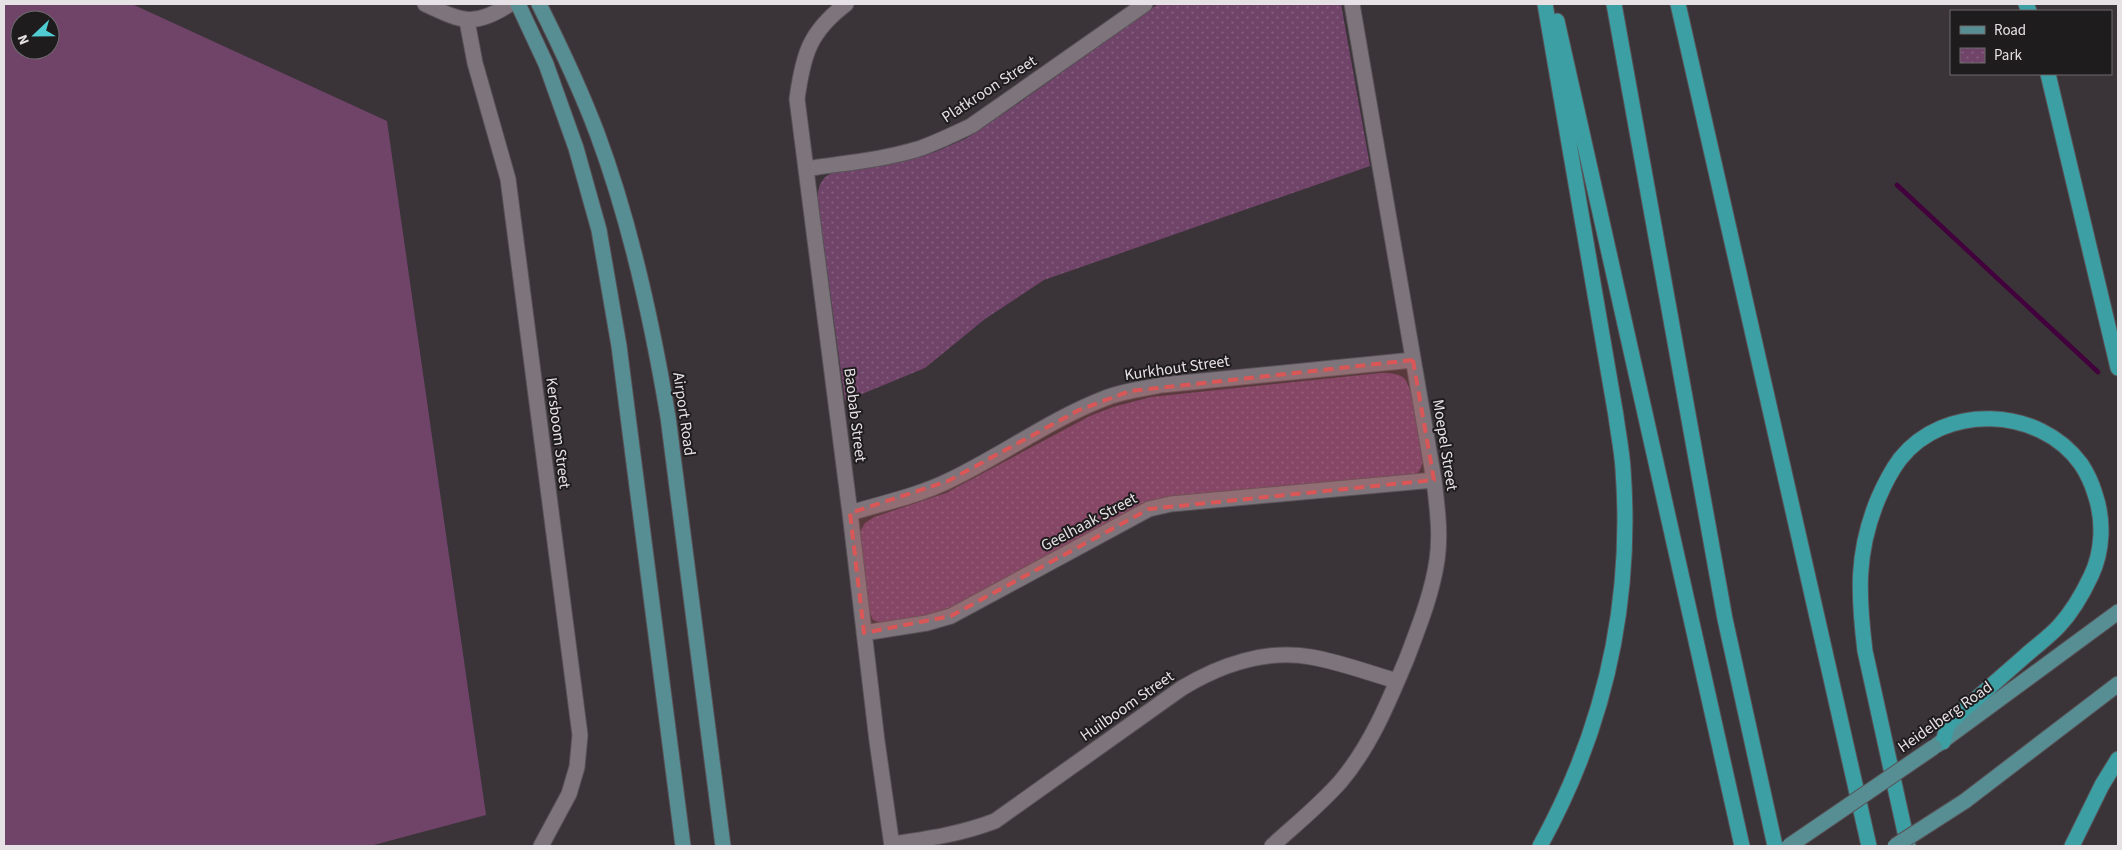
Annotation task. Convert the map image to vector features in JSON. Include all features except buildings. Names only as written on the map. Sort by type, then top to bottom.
[{"type":"highway","points":[[1540,846],[1582,761],[1599,708],[1622,597],[1624,539],[1623,468],[1616,416],[1545,4]]},
{"type":"highway","points":[[1554,4],[1742,846]]},
{"type":"highway","points":[[1614,4],[1724,619],[1775,846]]},
{"type":"highway","points":[[1678,4],[1869,846]]},
{"type":"highway","points":[[2048,75],[2118,368]]},
{"type":"highway","points":[[2097,280],[2118,348]]},
{"type":"highway","points":[[1908,846],[1864,643],[1860,572],[1862,548],[1867,528],[1882,489],[1892,472],[1900,459],[1921,440],[1936,431],[1966,419],[1997,418],[2020,422],[2057,440],[2082,464],[2092,484],[2098,504],[2101,524],[2100,544],[2092,574],[2080,598],[2058,626],[1951,721],[1938,744]]},
{"type":"highway","points":[[2072,846],[2102,785],[2118,759]]},
{"type":"main road","points":[[518,4],[546,64],[576,148],[599,230],[619,346],[683,846]]},
{"type":"main road","name":"Airport Road","points":[[539,4],[566,59],[597,133],[630,236],[657,350],[669,427],[723,846]]},
{"type":"main road","name":"Heidelberg Road","points":[[1788,846],[1938,744],[2118,612]]},
{"type":"main road","points":[[1895,846],[1965,800],[2118,684]]},
{"type":"street","points":[[425,4],[454,18],[467,21],[497,12],[510,4]]},
{"type":"street","name":"Baobab Street","points":[[846,4],[831,15],[815,34],[800,76],[797,100],[877,741],[892,845]]},
{"type":"street","name":"Platkroon Street","points":[[806,169],[916,149],[971,126],[1145,4]]},
{"type":"street","name":"Moepel Street","points":[[1272,846],[1326,798],[1356,762],[1377,726],[1397,681],[1431,592],[1437,558],[1438,517],[1434,480],[1352,4]]},
{"type":"street","name":"Kersboom Street","points":[[467,21],[475,63],[508,179],[580,735],[577,767],[569,794],[540,846]]},
{"type":"street","name":"Kurkhout Street","points":[[850,513],[921,492],[948,481],[1104,398],[1162,385],[1413,360]]},
{"type":"street","name":"Geelhaak Street","points":[[864,633],[927,623],[951,616],[1148,509],[1171,504],[1434,480]]},
{"type":"street","name":"Huilboom Street","points":[[892,845],[948,836],[995,821],[1182,688],[1205,675],[1232,664],[1263,657],[1290,655],[1312,657],[1397,681]]},
{"type":"highlighted area","points":[[1413,360],[1434,480],[1149,509],[951,616],[864,633],[850,513],[948,481],[1079,410],[1130,391]]},
{"type":"green space","points":[[4,4],[132,4],[387,121],[486,815],[370,846],[4,846]]},
{"type":"green space","points":[[1158,4],[1341,4],[1370,166],[1044,280],[985,319],[925,368],[845,401],[817,196],[820,184],[825,177],[836,170],[901,162],[935,152],[967,138]]},
{"type":"green space","points":[[1381,373],[1401,376],[1411,392],[1423,453],[1421,468],[1414,477],[1169,499],[964,606],[904,622],[881,623],[873,620],[869,611],[860,532],[865,523],[874,517],[946,493],[1090,416],[1113,407],[1151,397]]},
{"type":"waterway","points":[[1897,185],[2098,372]]}]
